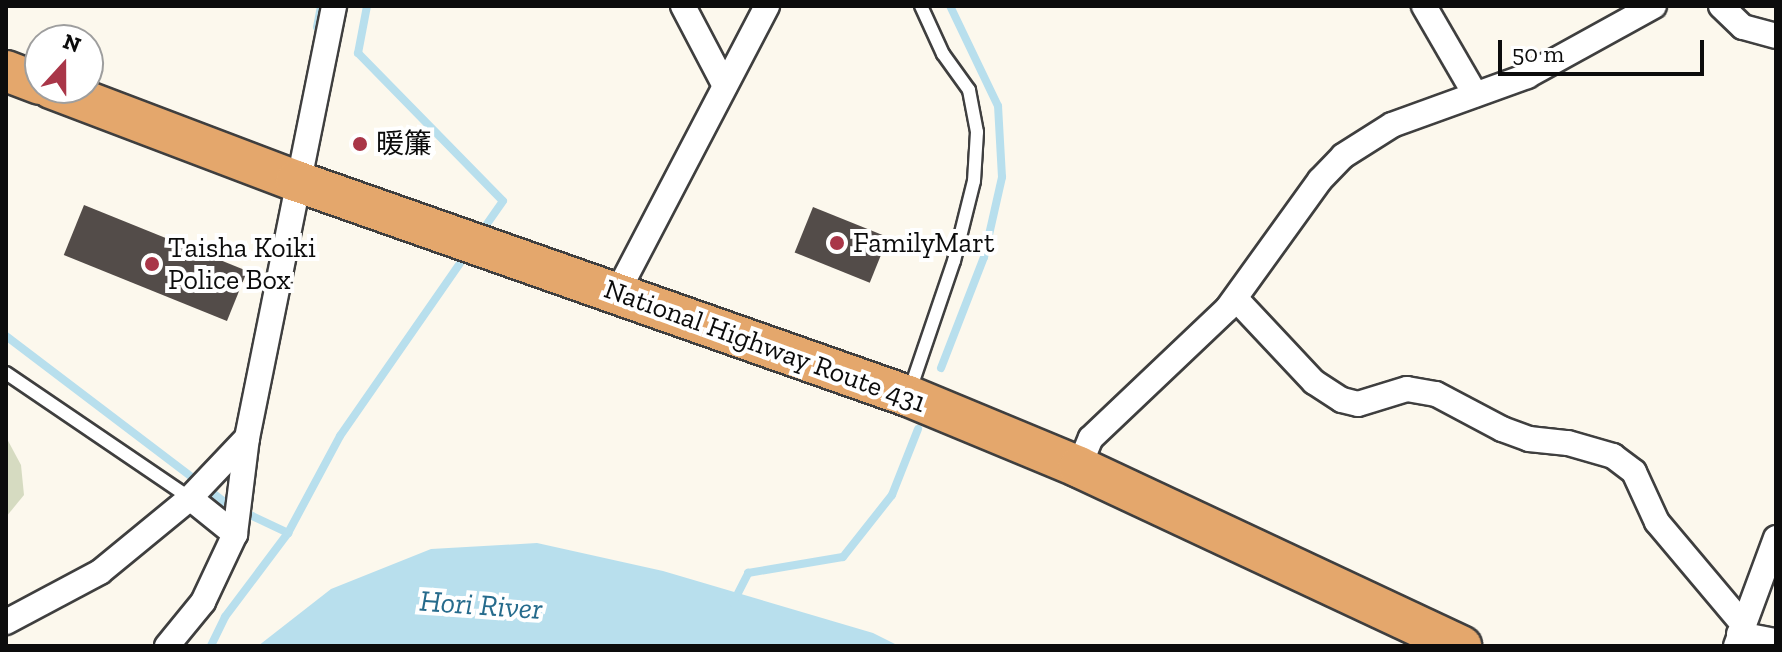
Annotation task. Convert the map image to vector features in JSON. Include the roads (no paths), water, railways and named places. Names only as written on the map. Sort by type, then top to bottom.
[{"type":"highway","name":"National Highway Route 431","points":[[93,104],[296,181],[908,396],[1079,467],[1461,646]]},
{"type":"street","points":[[167,646],[203,602],[236,529],[243,492],[247,438],[296,181],[334,6]]},
{"type":"street","points":[[683,6],[725,86]]},
{"type":"street","points":[[617,293],[767,6]]},
{"type":"street","points":[[1424,6],[1475,94]]},
{"type":"street","points":[[1079,467],[1091,438],[1236,299],[1320,180],[1343,156],[1392,125],[1527,76],[1654,6]]},
{"type":"street","points":[[1721,6],[1743,27],[1776,36]]},
{"type":"street","points":[[1236,299],[1314,382],[1342,400],[1358,404],[1407,389],[1436,394],[1516,434],[1613,456],[1634,472],[1657,522],[1739,635],[1776,641]]},
{"type":"street","points":[[6,622],[100,572],[202,484],[247,438]]},
{"type":"street","points":[[202,484],[243,492]]},
{"type":"street","points":[[202,484],[236,529]]},
{"type":"street","points":[[1739,635],[1776,538]]},
{"type":"lane","points":[[908,396],[954,261],[974,181],[977,132],[969,90],[943,54],[921,6]]},
{"type":"lane","points":[[6,373],[202,484]]},
{"type":"water","name":"Hori River","points":[[537,543],[663,571],[873,633],[899,646],[258,646],[331,589],[431,549]]},
{"type":"waterway","points":[[317,27],[321,6]]},
{"type":"waterway","points":[[367,6],[358,53],[503,201],[480,234]]},
{"type":"waterway","points":[[941,368],[984,257],[1002,177],[998,106],[950,6]]},
{"type":"waterway","points":[[288,533],[340,436],[468,252]]},
{"type":"waterway","points":[[6,336],[227,504],[288,533],[225,617],[211,646]]},
{"type":"waterway","points":[[733,603],[748,573],[843,557],[892,495],[918,429]]},
{"type":"place","name":"暖簾","points":[[360,144]]},
{"type":"place","name":"FamilyMart","points":[[837,243]]},
{"type":"place","name":"Taisha Koiki Police Box","points":[[152,264]]}]
